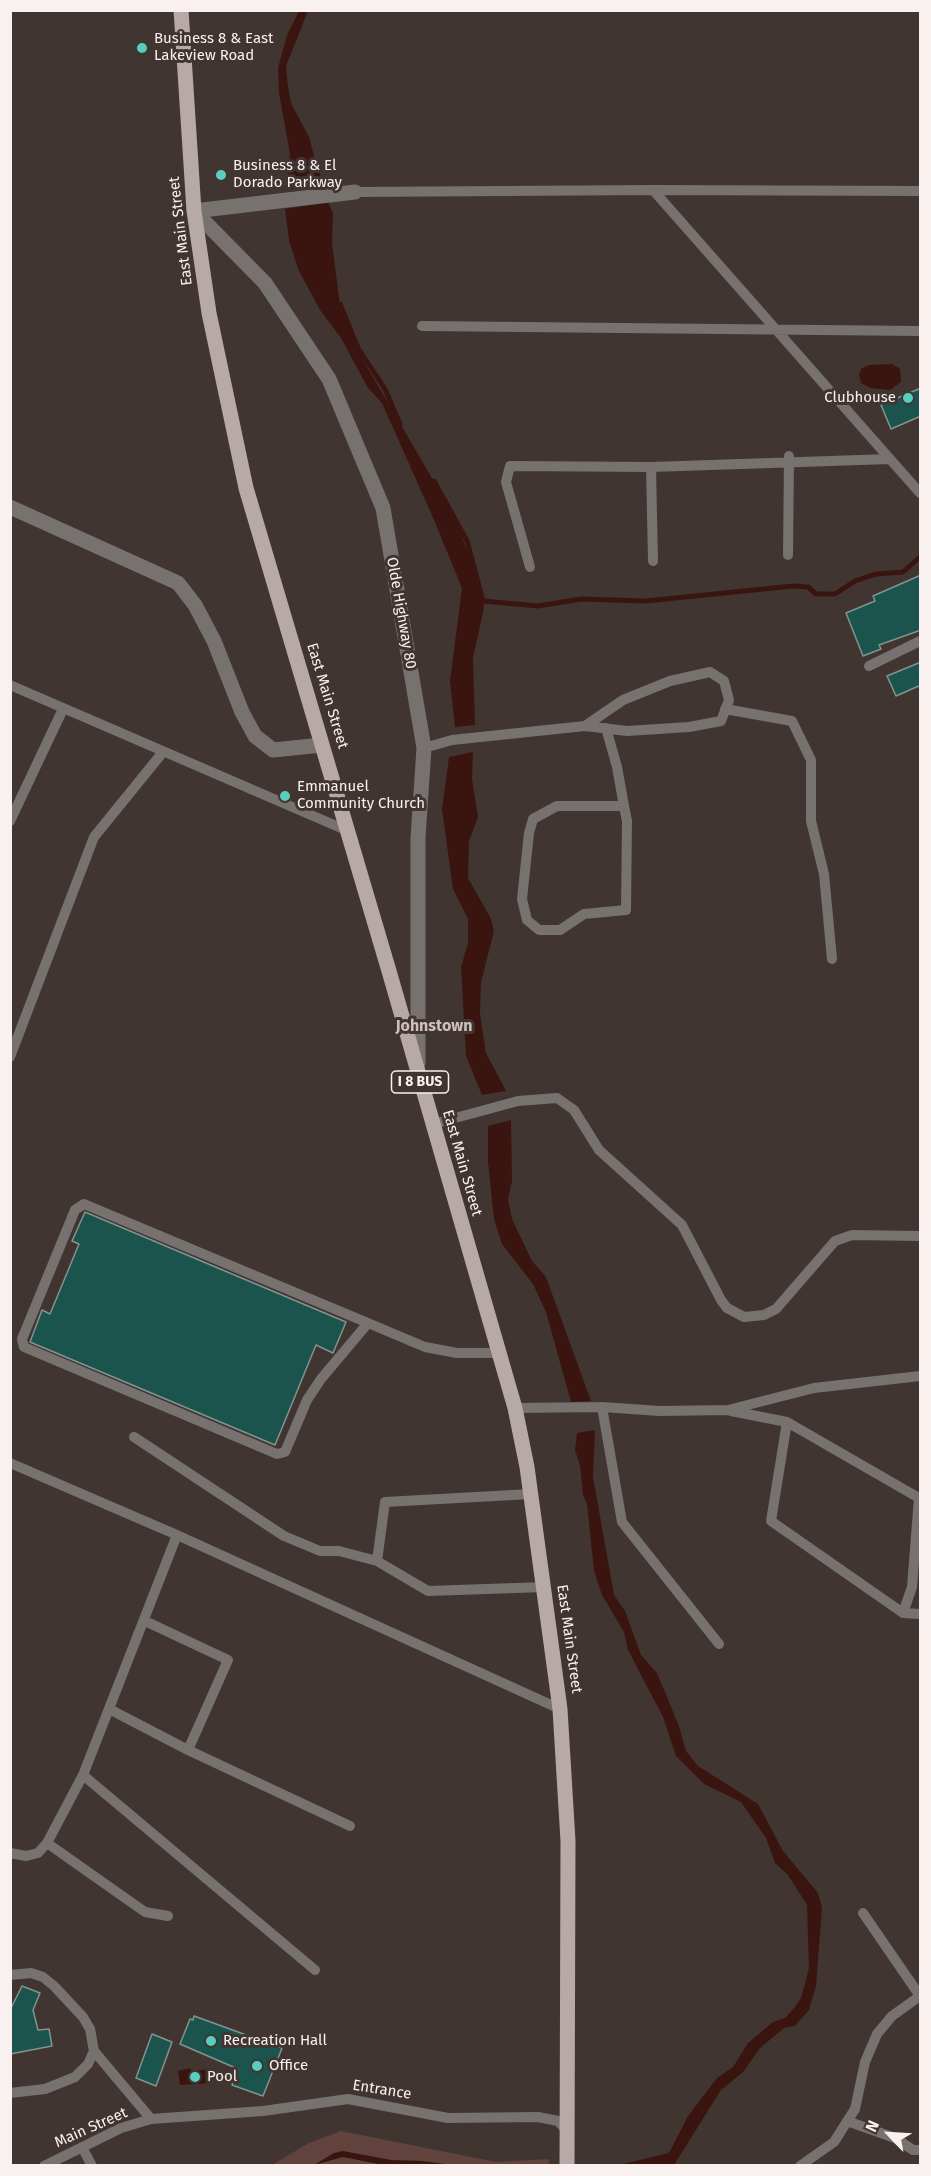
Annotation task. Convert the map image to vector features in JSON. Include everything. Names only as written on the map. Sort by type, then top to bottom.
[{"type":"main road","name":"East Main Street","points":[[181,10],[194,211],[209,313],[246,488],[499,1353],[514,1408],[531,1494],[560,1709],[568,1841],[567,2166]]},
{"type":"street","points":[[194,211],[355,192]]},
{"type":"street","name":"Olde Highway 80","points":[[194,211],[265,283],[329,379],[383,508],[424,748],[418,838],[418,1075]]},
{"type":"street","points":[[10,507],[178,583],[195,605],[214,642],[242,712],[255,736],[273,750],[322,745]]},
{"type":"lane","points":[[653,190],[921,493]]},
{"type":"lane","points":[[355,192],[921,191]]},
{"type":"lane","points":[[422,326],[921,331]]},
{"type":"lane","points":[[530,567],[506,482],[510,466],[651,467],[789,460],[890,459]]},
{"type":"lane","points":[[788,555],[789,460]]},
{"type":"lane","points":[[651,467],[653,561]]},
{"type":"lane","points":[[869,666],[921,641]]},
{"type":"lane","points":[[424,748],[452,740],[585,726],[627,731],[688,727],[721,721],[729,700],[724,681],[710,672],[670,681],[623,700],[585,726]]},
{"type":"lane","points":[[10,685],[348,831]]},
{"type":"lane","points":[[10,821],[63,709]]},
{"type":"lane","points":[[726,710],[792,721],[811,760],[811,821],[824,874],[832,959]]},
{"type":"lane","points":[[606,728],[624,806],[627,821],[626,910],[584,914],[560,930],[539,930],[527,920],[522,899],[529,832],[533,819],[557,806],[624,806]]},
{"type":"lane","points":[[10,1057],[94,837],[164,752]]},
{"type":"lane","points":[[433,1124],[518,1101],[557,1098],[574,1110],[599,1150],[682,1225],[721,1300],[727,1308],[744,1317],[764,1316],[776,1309],[835,1241],[852,1235],[921,1236]]},
{"type":"lane","points":[[368,1323],[321,1379],[307,1400],[285,1452],[277,1454],[24,1347],[22,1339],[75,1210],[84,1204],[368,1323],[425,1347],[457,1353],[499,1353]]},
{"type":"lane","points":[[514,1408],[602,1407],[660,1412],[728,1410],[814,1388],[921,1376]]},
{"type":"lane","points":[[602,1407],[622,1522],[719,1644]]},
{"type":"lane","points":[[728,1410],[787,1422],[920,1498],[912,1587],[903,1613]]},
{"type":"lane","points":[[787,1422],[771,1521],[903,1613],[921,1614]]},
{"type":"lane","points":[[134,1437],[284,1536],[320,1551],[339,1551],[377,1561],[428,1591],[544,1587]]},
{"type":"lane","points":[[12,1467],[177,1535],[560,1709]]},
{"type":"lane","points":[[377,1561],[385,1502],[531,1494]]},
{"type":"lane","points":[[10,1853],[26,1856],[38,1853],[46,1843],[83,1775],[111,1710],[177,1535]]},
{"type":"lane","points":[[145,1621],[228,1660],[188,1750]]},
{"type":"lane","points":[[111,1710],[188,1750],[351,1826]]},
{"type":"lane","points":[[83,1775],[315,1970]]},
{"type":"lane","points":[[46,1843],[145,1912],[168,1916]]},
{"type":"lane","points":[[800,2166],[834,2142],[855,2109],[865,2062],[877,2034],[892,2016],[920,1996],[863,1913]]},
{"type":"lane","points":[[10,1974],[31,1973],[43,1977],[54,1986],[90,2029],[94,2051],[151,2119]]},
{"type":"lane","points":[[10,2093],[45,2089],[75,2077],[88,2064],[94,2051]]},
{"type":"lane","points":[[543,2117],[559,2114],[566,2106],[567,2097]]},
{"type":"lane","name":"Entrance","points":[[151,2119],[263,2110],[348,2099],[448,2118],[543,2117]]},
{"type":"lane","points":[[543,2117],[558,2121],[567,2131]]},
{"type":"lane","name":"Main Street","points":[[44,2166],[121,2128],[151,2119]]},
{"type":"lane","points":[[847,2121],[895,2138],[913,2150],[921,2150]]},
{"type":"lane","points":[[82,2147],[92,2166]]},
{"type":"shaded area","points":[[299,11],[308,11],[286,66],[288,87],[291,103],[309,137],[318,171],[326,186],[286,189],[290,154],[279,93],[278,68],[287,35]]},
{"type":"shaded area","points":[[328,202],[333,213],[332,243],[340,305],[363,360],[436,485],[459,530],[482,589],[484,608],[473,658],[475,725],[455,727],[450,681],[462,588],[382,403],[368,388],[341,338],[320,310],[298,269],[289,240],[285,209]]},
{"type":"shaded area","points":[[892,364],[900,369],[901,382],[890,390],[870,388],[861,383],[859,374],[862,368],[869,365]]},
{"type":"shaded area","points":[[473,752],[472,779],[478,817],[469,841],[468,878],[491,919],[494,931],[481,982],[480,1014],[486,1053],[506,1091],[482,1095],[466,1056],[461,967],[468,943],[468,919],[453,889],[442,809],[449,757]]},
{"type":"shaded area","points":[[511,1120],[512,1181],[508,1199],[512,1219],[532,1261],[546,1277],[591,1401],[571,1402],[546,1312],[533,1284],[502,1244],[494,1219],[488,1162],[488,1126]]},
{"type":"shaded area","points":[[595,1430],[593,1477],[614,1595],[625,1611],[641,1655],[657,1673],[679,1726],[686,1751],[698,1766],[758,1804],[783,1851],[818,1893],[822,1908],[816,1986],[809,2010],[795,2026],[784,2028],[760,2048],[743,2072],[721,2090],[674,2165],[619,2165],[669,2153],[688,2116],[717,2078],[733,2067],[748,2043],[773,2022],[785,2018],[795,2007],[801,1998],[809,1968],[807,1905],[788,1875],[775,1863],[766,1838],[741,1802],[704,1784],[676,1756],[663,1717],[628,1650],[624,1632],[602,1595],[594,1571],[587,1504],[583,1495],[580,1465],[575,1450],[577,1433]]},
{"type":"shaded area","name":"Pool","points":[[190,2068],[192,2071],[210,2069],[212,2083],[180,2085],[178,2071]]},
{"type":"shaded area","points":[[341,2131],[496,2162],[549,2159],[549,2166],[270,2166],[309,2143]]},
{"type":"shaded area","points":[[343,2151],[391,2160],[453,2165],[383,2165],[343,2157],[314,2165],[334,2153]]},
{"type":"building","name":"Clubhouse","points":[[921,388],[921,416],[891,429],[881,405]]},
{"type":"building","points":[[921,575],[921,630],[879,645],[881,649],[863,656],[846,613],[875,601],[873,596]]},
{"type":"building","points":[[921,662],[921,685],[896,696],[887,676]]},
{"type":"building","points":[[85,1212],[346,1322],[333,1353],[316,1345],[275,1445],[30,1342],[42,1310],[50,1314],[79,1244],[72,1241]]},
{"type":"building","points":[[22,1986],[40,1993],[33,2010],[38,2030],[49,2029],[52,2046],[10,2054],[10,2010]]},
{"type":"building","points":[[194,2016],[282,2048],[263,2096],[232,2085],[238,2069],[180,2044],[190,2019],[193,2020]]},
{"type":"building","points":[[152,2034],[172,2042],[156,2086],[136,2078]]},
{"type":"waterway","points":[[340,304],[358,348],[385,389],[400,424]]},
{"type":"waterway","points":[[434,481],[467,541],[483,601],[538,606],[581,599],[646,601],[793,586],[808,587],[816,594],[835,594],[855,581],[876,574],[903,572],[920,557]]},
{"type":"place","name":"Business 8 & East Lakeview Road","points":[[142,48]]},
{"type":"place","name":"Business 8 & El Dorado Parkway","points":[[221,175]]},
{"type":"place","name":"Clubhouse","points":[[908,398]]},
{"type":"place","name":"Emmanuel Community Church","points":[[285,796]]},
{"type":"place","name":"Recreation Hall","points":[[211,2041]]},
{"type":"place","name":"Office","points":[[257,2066]]},
{"type":"place","name":"Pool","points":[[195,2077]]},
{"type":"district","name":"Johnstown","points":[[434,1027]]}]
